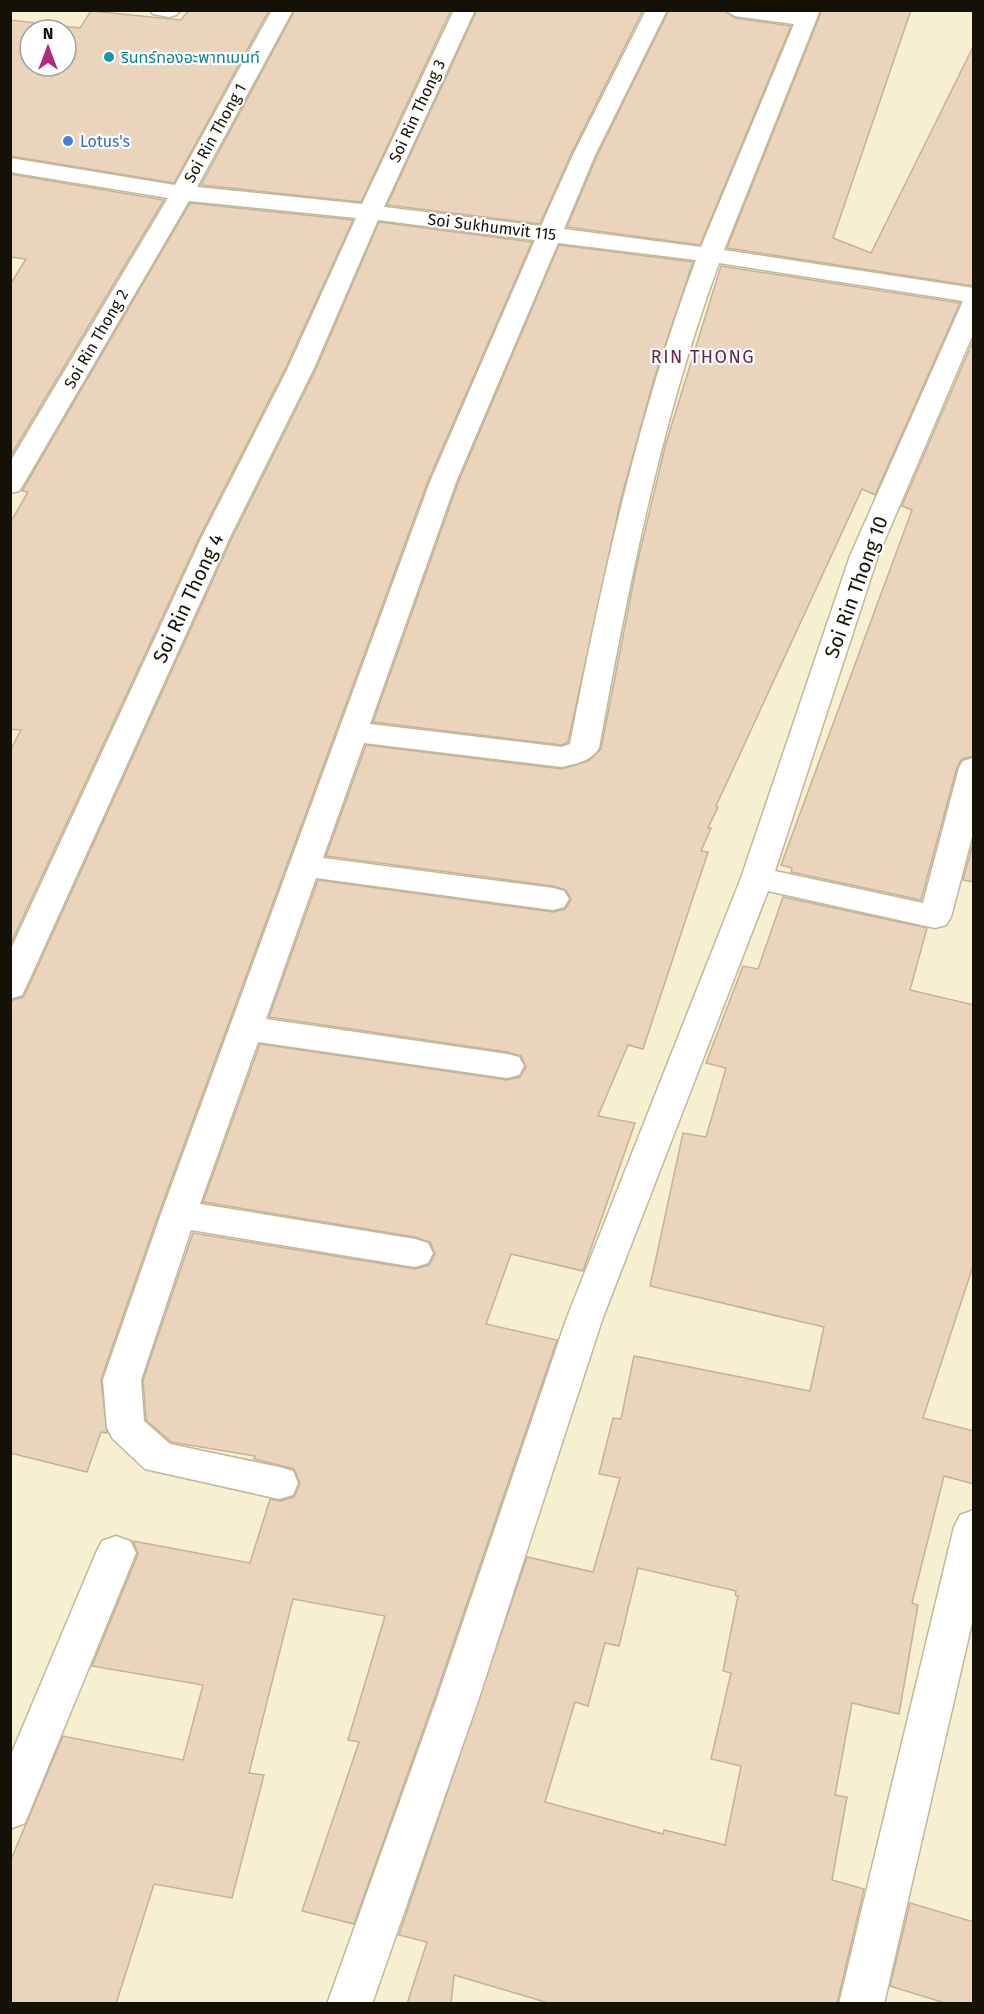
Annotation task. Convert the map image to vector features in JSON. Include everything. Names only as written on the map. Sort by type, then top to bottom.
[{"type":"street","points":[[160,10],[169,11]]},
{"type":"street","name":"Soi Rin Thong 1","points":[[182,193],[283,10]]},
{"type":"street","name":"Soi Rin Thong 3","points":[[371,212],[401,142],[465,10]]},
{"type":"street","points":[[279,1483],[159,1458],[126,1428],[122,1380],[179,1214],[443,482],[584,155],[657,10]]},
{"type":"street","points":[[352,732],[562,757],[578,753],[584,748],[615,584],[660,401],[710,255],[808,15],[735,10]]},
{"type":"street","name":"Soi Sukhumvit 115","points":[[10,165],[182,193],[371,212],[710,255],[974,295]]},
{"type":"street","name":"Soi Rin Thong 2","points":[[10,485],[182,193]]},
{"type":"street","name":"Soi Rin Thong 4","points":[[10,987],[215,539],[301,368],[371,212]]},
{"type":"street","name":"Soi Rin Thong 10","points":[[349,2004],[458,1701],[584,1320],[757,878],[864,555],[974,302]]},
{"type":"street","points":[[757,878],[935,917],[974,768]]},
{"type":"street","points":[[304,866],[553,898]]},
{"type":"street","points":[[246,1028],[507,1066]]},
{"type":"street","points":[[179,1214],[415,1253]]},
{"type":"street","points":[[861,2004],[974,1527]]},
{"type":"street","points":[[10,1809],[116,1553]]},
{"type":"building","points":[[189,10],[269,10],[174,183],[10,156],[10,20],[18,21],[18,78],[78,78],[78,28],[91,11],[181,20]]},
{"type":"building","points":[[295,10],[451,10],[361,202],[201,185]]},
{"type":"building","points":[[477,10],[643,10],[571,154],[540,224],[387,205]]},
{"type":"building","points":[[669,10],[723,10],[735,18],[791,26],[700,245],[567,227],[597,156]]},
{"type":"building","points":[[822,10],[911,10],[833,238],[871,253],[974,45],[974,286],[727,248]]},
{"type":"building","points":[[10,174],[164,200],[10,457],[10,285],[26,259],[10,257]]},
{"type":"building","points":[[190,203],[353,220],[286,367],[199,538],[10,945],[10,751],[21,730],[10,729],[10,523],[28,492],[22,491]]},
{"type":"building","points":[[379,222],[532,242],[428,481],[159,1213],[101,1379],[107,1433],[101,1432],[87,1472],[10,1453],[10,1001],[23,997],[28,988],[231,540],[316,369]]},
{"type":"building","points":[[559,245],[693,262],[654,379],[621,499],[568,742],[562,745],[373,722],[458,483]]},
{"type":"building","points":[[721,266],[960,303],[875,495],[862,489],[716,806],[718,807],[708,828],[711,828],[701,851],[708,852],[643,1049],[628,1045],[598,1116],[635,1123],[583,1271],[511,1254],[486,1324],[557,1340],[434,1700],[354,1924],[302,1911],[359,1742],[348,1740],[385,1616],[293,1599],[249,1773],[264,1775],[232,1898],[154,1884],[116,2004],[10,2004],[10,1862],[63,1736],[183,1760],[203,1685],[92,1666],[138,1554],[133,1541],[250,1563],[270,1499],[280,1501],[294,1497],[300,1484],[294,1469],[254,1459],[255,1456],[171,1442],[146,1420],[143,1380],[193,1233],[415,1269],[429,1265],[435,1254],[430,1242],[415,1237],[203,1202],[260,1044],[507,1080],[520,1077],[526,1067],[521,1056],[507,1052],[269,1017],[318,880],[553,912],[565,909],[571,900],[566,890],[553,886],[326,856],[366,745],[562,769],[588,761],[601,749],[637,564],[666,443]]},
{"type":"building","points":[[974,339],[974,756],[962,759],[957,767],[921,900],[791,872],[792,868],[781,865],[912,510],[902,506]]},
{"type":"building","points":[[974,840],[974,882],[963,880]]},
{"type":"building","points":[[783,897],[927,928],[910,990],[974,1005],[974,1263],[923,1418],[974,1431],[974,1484],[944,1476],[912,1603],[918,1605],[899,1714],[852,1703],[835,1795],[847,1797],[832,1880],[864,1889],[837,2004],[552,2004],[454,1975],[451,2004],[407,2004],[427,1942],[399,1935],[527,1557],[593,1572],[620,1478],[599,1474],[613,1418],[621,1419],[634,1356],[810,1391],[824,1327],[650,1286],[683,1133],[706,1137],[726,1068],[706,1063],[743,966],[758,969]],"holes":[[[638,1568],[736,1591],[735,1595],[738,1596],[723,1671],[731,1673],[711,1759],[741,1766],[725,1845],[664,1830],[663,1834],[545,1802],[575,1702],[588,1706],[605,1643],[619,1646]]]},
{"type":"building","points":[[910,1903],[974,1922],[974,2004],[948,2004],[890,1986]]},
{"type":"place","name":"รินทร์ทองอะพาทเมนท์","points":[[109,57]]},
{"type":"place","name":"Lotus's","points":[[68,141]]},
{"type":"district","name":"RIN THONG","points":[[703,357]]}]
